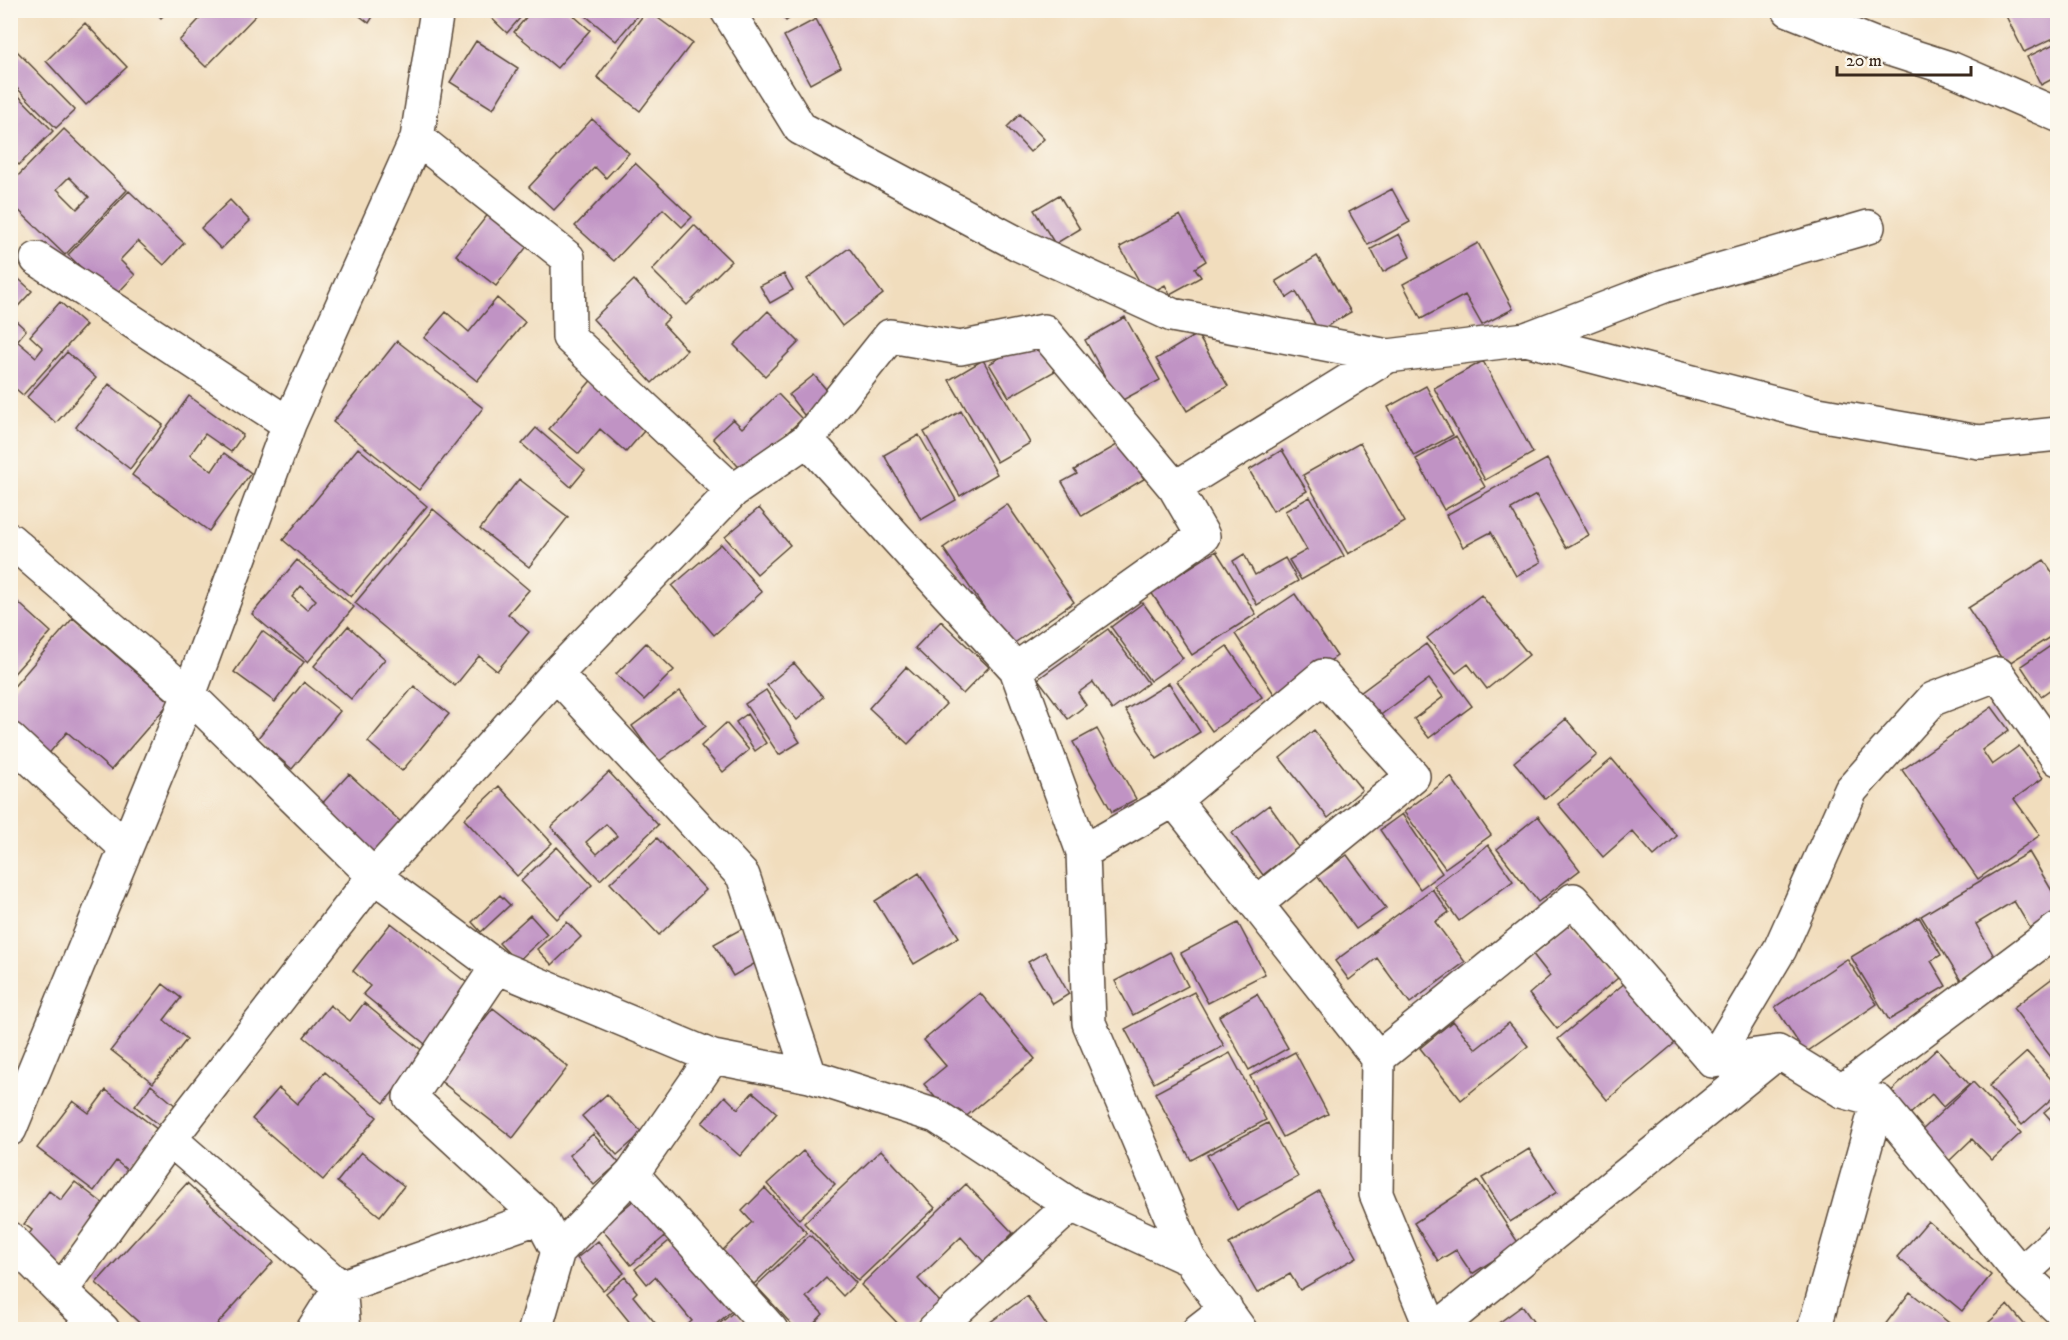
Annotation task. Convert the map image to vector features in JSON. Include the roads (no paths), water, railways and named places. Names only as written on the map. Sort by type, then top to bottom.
[{"type":"street","points":[[10,1129],[124,847],[189,695],[290,424],[417,138],[437,10]]},
{"type":"street","points":[[727,10],[800,128],[1020,245],[1172,315],[1388,356],[1526,339],[1664,286],[1868,227]]},
{"type":"street","points":[[1789,10],[1874,44],[1952,69],[2058,115]]},
{"type":"street","points":[[417,138],[568,258],[569,337],[733,491]]},
{"type":"street","points":[[37,259],[290,424]]},
{"type":"street","points":[[61,1291],[170,1140],[374,876],[556,674],[733,491],[807,440],[890,336],[960,348],[1044,331],[1175,488],[1203,536],[1016,669]]},
{"type":"street","points":[[1526,339],[1812,413],[1845,419],[1979,442],[2058,434]]},
{"type":"street","points":[[1175,488],[1388,356]]},
{"type":"street","points":[[807,440],[1016,669],[1083,852],[1089,1023],[1189,1259],[1233,1319],[1199,1329]]},
{"type":"street","points":[[10,540],[189,695],[374,876],[497,967],[713,1058],[810,1076],[936,1116],[1071,1205],[1189,1259]]},
{"type":"street","points":[[556,674],[743,876],[810,1076]]},
{"type":"street","points":[[1713,1061],[1780,949],[1851,790],[1933,699],[1998,674],[2058,759]]},
{"type":"street","points":[[1083,852],[1174,800],[1323,676],[1413,776],[1256,904]]},
{"type":"street","points":[[10,739],[124,847]]},
{"type":"street","points":[[1174,800],[1378,1058],[1376,1194],[1434,1329],[1778,1052]]},
{"type":"street","points":[[1378,1058],[1573,900],[1713,1061]]},
{"type":"street","points":[[1842,1091],[2058,929]]},
{"type":"street","points":[[497,967],[410,1097],[540,1217],[558,1251]]},
{"type":"street","points":[[1713,1061],[1778,1052],[1842,1091],[1878,1101],[2021,1274],[2058,1308]]},
{"type":"street","points":[[535,1329],[558,1251],[632,1174],[713,1058]]},
{"type":"street","points":[[1814,1329],[1878,1101]]},
{"type":"street","points":[[170,1140],[340,1287],[344,1329]]},
{"type":"street","points":[[632,1174],[771,1329]]},
{"type":"street","points":[[934,1329],[1071,1205]]},
{"type":"street","points":[[313,1329],[340,1287],[540,1217]]},
{"type":"street","points":[[10,1239],[61,1291],[103,1329]]},
{"type":"street","points":[[2021,1274],[2058,1240]]},
{"type":"street","points":[[2054,1329],[2058,1325]]}]
